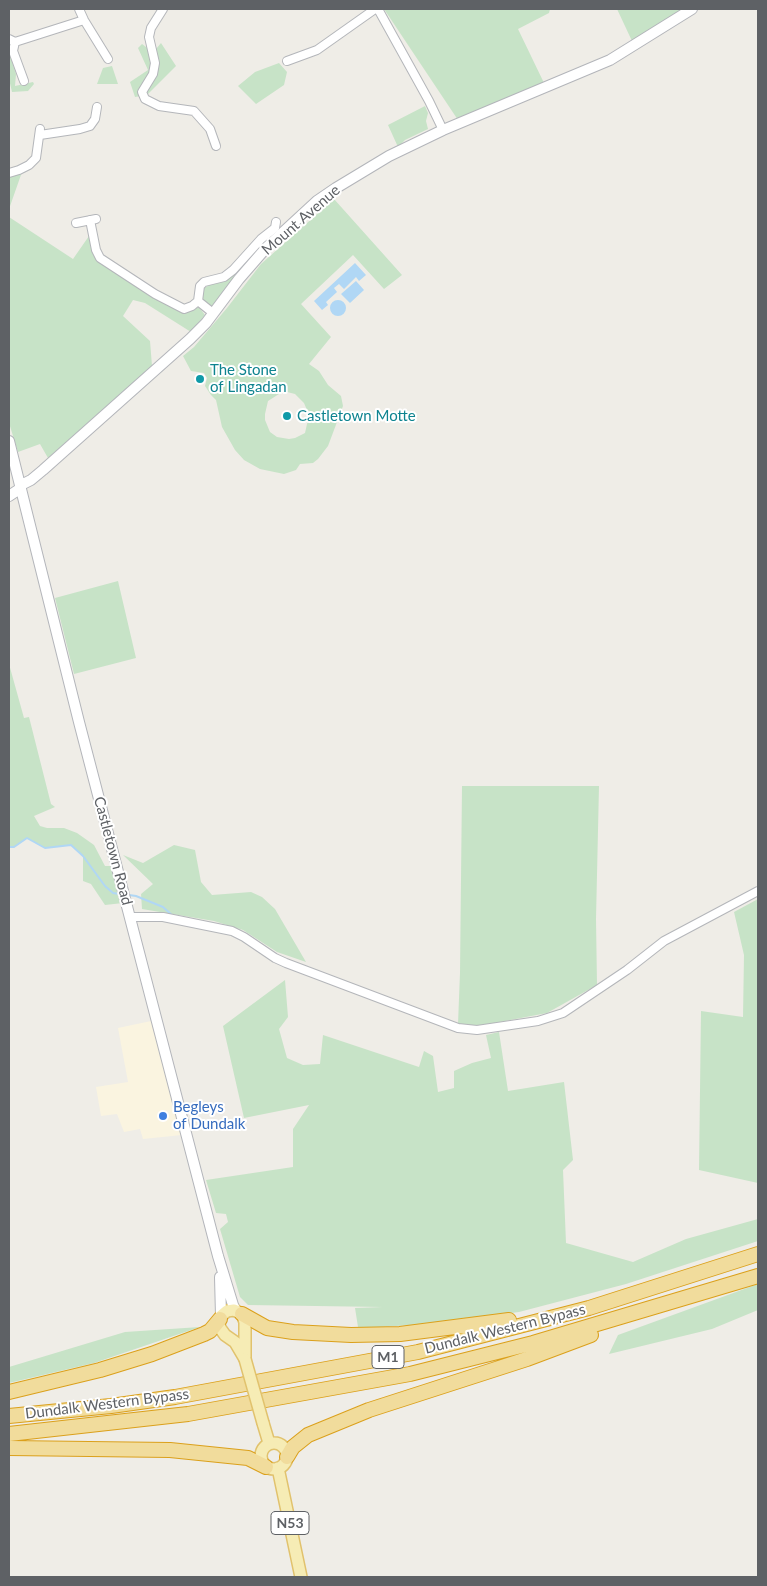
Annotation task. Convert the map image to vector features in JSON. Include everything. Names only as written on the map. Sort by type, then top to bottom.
[{"type":"highway","points":[[241,1317],[267,1328],[294,1332],[351,1335],[400,1334],[452,1329],[504,1322],[573,1306],[725,1260],[758,1248]]},
{"type":"highway","name":"Dundalk Western Bypass","points":[[9,1416],[111,1406],[175,1397],[418,1352],[589,1308],[758,1254]]},
{"type":"highway","name":"Dundalk Western Bypass","points":[[9,1434],[188,1414],[410,1374],[533,1343],[758,1276]]},
{"type":"highway","points":[[9,1448],[170,1450],[248,1458],[277,1464],[308,1435],[369,1410],[527,1359],[733,1285]]},
{"type":"highway","points":[[9,1392],[100,1370],[152,1354],[210,1331],[220,1318]]},
{"type":"main road","name":"Mount Avenue","points":[[9,496],[31,480],[75,442],[190,339],[206,323],[253,262],[317,201],[362,172],[443,130],[610,60],[692,9]]},
{"type":"main road","name":"Castletown Road","points":[[9,441],[77,712],[220,1261],[233,1305],[241,1317]]},
{"type":"main road","name":"Castletown Road","points":[[220,1261],[220,1318]]},
{"type":"main road","points":[[241,1317],[227,1312],[220,1318],[220,1328],[235,1342],[245,1359]]},
{"type":"main road","points":[[227,1336],[241,1334],[241,1317]]},
{"type":"main road","points":[[241,1317],[245,1359],[269,1443],[282,1445],[287,1453],[277,1464]]},
{"type":"main road","name":"N53","points":[[269,1443],[263,1448],[260,1456],[277,1464],[301,1577]]},
{"type":"street","points":[[79,9],[108,59]]},
{"type":"street","points":[[163,9],[151,28],[149,37],[155,63],[153,74],[142,92],[146,100],[159,106],[194,111],[210,128],[216,146]]},
{"type":"street","points":[[286,61],[317,50],[377,9],[429,101],[443,130]]},
{"type":"street","points":[[24,81],[13,50],[12,40],[84,20]]},
{"type":"street","points":[[9,173],[29,165],[36,158],[40,132],[80,130],[90,126],[95,119],[98,107]]},
{"type":"street","points":[[76,223],[93,220],[96,250],[100,258],[174,305],[184,309],[198,302],[200,286],[204,282],[224,278],[261,239],[275,228],[276,222]]},
{"type":"street","points":[[198,302],[213,313]]},
{"type":"street","points":[[131,917],[162,917],[232,931],[286,963],[458,1028],[477,1030],[538,1021],[563,1013],[627,970],[664,941],[758,891]]},
{"type":"shaded area","points":[[151,1021],[182,1135],[143,1139],[140,1129],[124,1132],[117,1114],[101,1116],[96,1087],[128,1082],[118,1028]]},
{"type":"green space","points":[[384,9],[550,9],[549,13],[518,29],[544,83],[458,120]]},
{"type":"green space","points":[[617,9],[684,9],[632,41]]},
{"type":"green space","points":[[161,43],[176,66],[147,95],[135,97],[130,82],[148,70],[138,48],[142,44],[150,50],[156,49]]},
{"type":"green space","points":[[9,52],[16,74],[15,86],[33,82],[34,84],[28,91],[12,92],[9,79]]},
{"type":"green space","points":[[279,63],[287,72],[284,85],[256,104],[238,86],[255,72]]},
{"type":"green space","points":[[112,66],[118,84],[97,84],[103,68]]},
{"type":"green space","points":[[425,106],[428,113],[426,121],[428,129],[405,140],[398,147],[388,125]]},
{"type":"green space","points":[[22,172],[9,209],[9,176]]},
{"type":"green space","points":[[334,199],[402,275],[384,289],[353,255],[301,304],[331,337],[309,364],[319,371],[328,385],[341,396],[343,406],[328,446],[318,459],[313,463],[300,464],[296,470],[284,474],[260,469],[244,460],[235,450],[222,427],[216,400],[205,386],[207,378],[204,373],[191,371],[183,356],[194,347],[261,264]],"holes":[[[287,392],[295,394],[304,403],[309,415],[305,433],[289,439],[277,437],[270,432],[265,420],[268,401],[279,394]]]},
{"type":"green space","points":[[9,217],[73,259],[89,236],[93,254],[97,260],[173,308],[179,311],[188,311],[199,307],[205,315],[191,332],[145,303],[133,300],[123,316],[150,341],[152,366],[48,458],[40,444],[18,452],[9,423]]},
{"type":"green space","points":[[238,273],[211,307],[202,298],[203,289]]},
{"type":"green space","points":[[118,581],[136,658],[74,674],[55,598]]},
{"type":"green space","points":[[9,664],[24,718],[29,717],[51,804],[55,807],[34,816],[40,826],[64,828],[77,833],[94,845],[105,866],[113,866],[123,903],[105,905],[91,884],[83,881],[83,856],[71,845],[45,848],[27,838],[14,847],[9,847]]},
{"type":"green space","points":[[462,786],[599,786],[596,919],[597,985],[547,1013],[479,1026],[458,1024]]},
{"type":"green space","points":[[174,845],[195,850],[201,882],[212,895],[251,892],[262,897],[275,909],[306,962],[277,952],[243,930],[214,921],[142,909],[141,894],[153,884],[123,855],[143,863]]},
{"type":"green space","points":[[758,899],[758,1183],[699,1170],[701,1011],[743,1017],[744,955],[734,912]]},
{"type":"green space","points":[[285,980],[288,1017],[279,1029],[287,1058],[303,1065],[320,1064],[323,1035],[419,1067],[424,1051],[433,1056],[438,1092],[454,1088],[454,1071],[472,1063],[491,1058],[486,1035],[499,1032],[508,1091],[564,1082],[573,1160],[563,1170],[566,1243],[633,1262],[686,1239],[758,1219],[758,1241],[626,1284],[519,1312],[426,1324],[358,1327],[355,1308],[383,1307],[248,1305],[240,1297],[220,1229],[228,1222],[226,1214],[216,1213],[206,1180],[293,1167],[293,1129],[309,1105],[244,1118],[223,1026]]},
{"type":"green space","points":[[758,1284],[758,1310],[712,1329],[609,1354],[618,1335]]},
{"type":"green space","points":[[200,1327],[94,1363],[9,1383],[9,1367],[125,1332]]},
{"type":"water","points":[[355,263],[366,275],[359,281],[356,277],[344,289],[339,284],[334,288],[337,292],[326,302],[328,305],[322,310],[314,301]]},
{"type":"water","points":[[356,281],[364,290],[350,303],[341,294]]},
{"type":"water","points":[[338,300],[346,308],[338,316],[330,308]]},
{"type":"waterway","points":[[9,847],[14,847],[27,838],[45,848],[71,845],[83,856],[105,886],[113,893],[119,894]]},
{"type":"waterway","points":[[129,895],[163,907],[173,916]]},
{"type":"place","name":"The Stone of Lingadan","points":[[200,379]]},
{"type":"place","name":"Castletown Motte","points":[[287,416]]},
{"type":"place","name":"Begleys of Dundalk","points":[[163,1116]]}]
